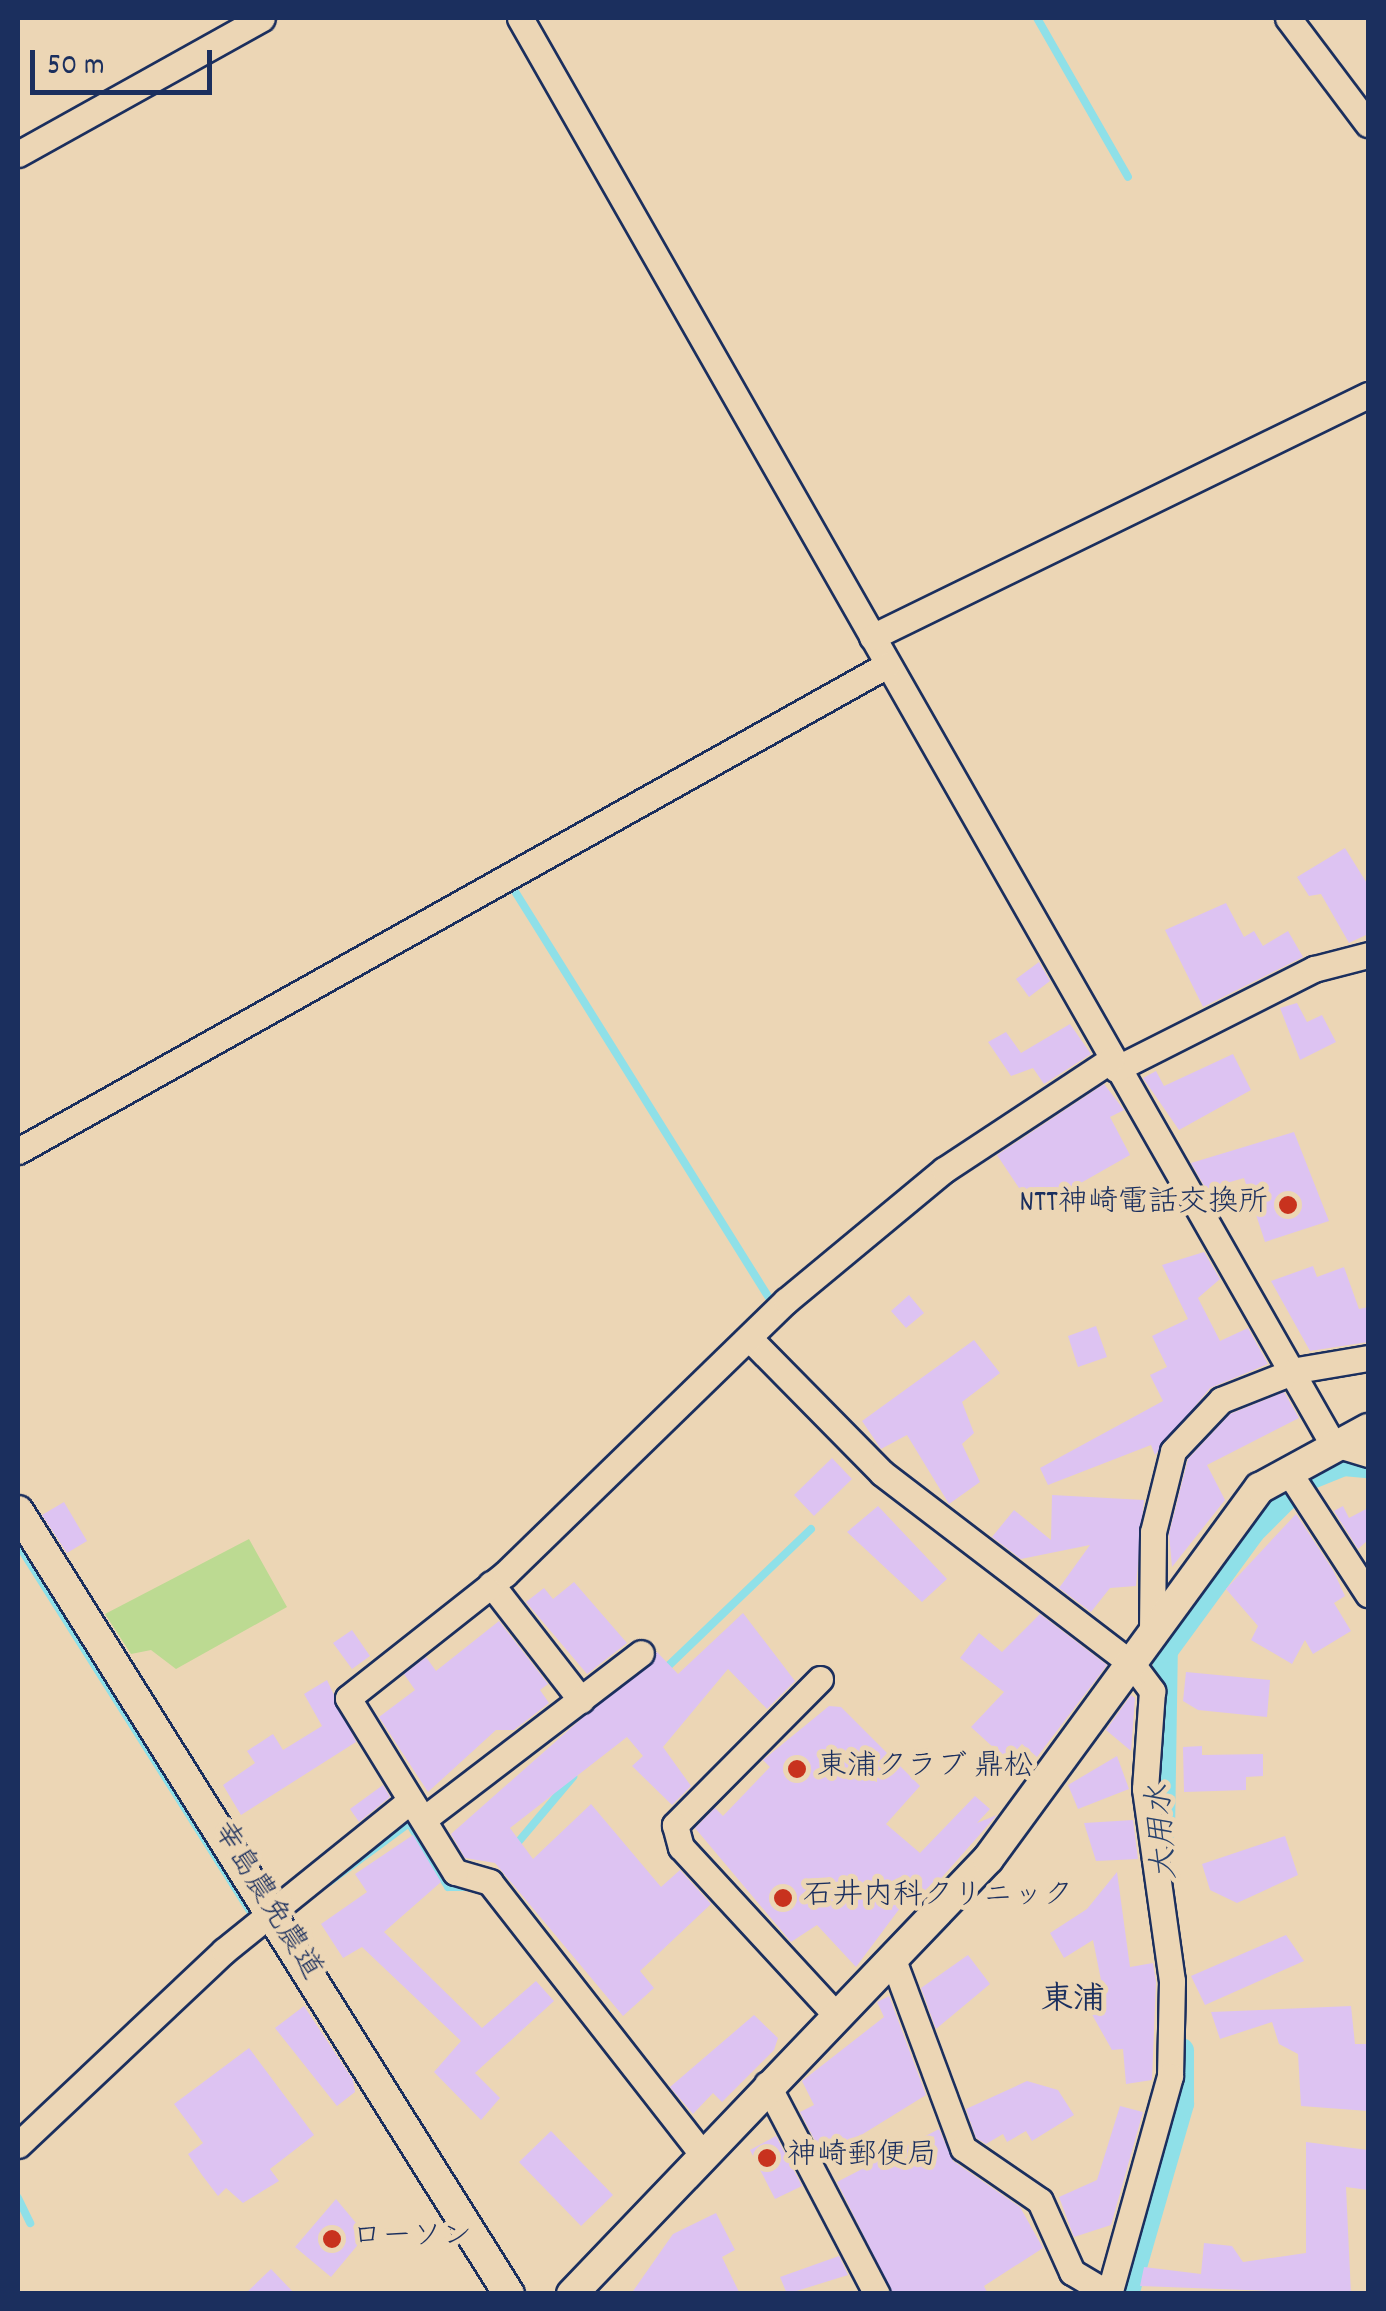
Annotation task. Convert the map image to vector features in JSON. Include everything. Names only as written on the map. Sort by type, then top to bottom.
[{"type":"street","points":[[18,154],[262,18]]},
{"type":"street","points":[[1288,18],[1368,124]]},
{"type":"street","points":[[526,20],[872,637],[881,668],[1109,1064],[1297,1370],[1332,1443],[1368,1454]]},
{"type":"street","points":[[872,637],[1368,395]]},
{"type":"street","points":[[18,1151],[881,668]]},
{"type":"street","points":[[703,2155],[490,1882],[454,1872],[348,1698],[491,1584],[752,1341],[786,1301],[944,1170],[1109,1064],[1314,969],[1368,954]]},
{"type":"street","points":[[752,1341],[882,1472],[1132,1664],[1152,1691],[1144,1789],[1172,1981],[1170,2076],[1109,2294],[1072,2272],[1040,2201],[963,2148],[892,1958]]},
{"type":"street","points":[[1152,1631],[1153,1532],[1173,1451],[1222,1400],[1297,1370],[1368,1358]]},
{"type":"street","points":[[572,2294],[833,2012],[988,1860],[1132,1664],[1204,1552],[1260,1488],[1295,1483],[1332,1443],[1368,1430]]},
{"type":"street","points":[[1295,1483],[1368,1594]]},
{"type":"street","name":"幸島農免農道","points":[[18,1511],[509,2294]]},
{"type":"street","points":[[491,1584],[580,1700]]},
{"type":"street","points":[[18,2145],[272,1912],[641,1654]]},
{"type":"street","points":[[820,1679],[675,1826],[680,1848],[833,2012]]},
{"type":"street","points":[[767,2084],[877,2294]]},
{"type":"green space","points":[[249,1539],[287,1607],[176,1669],[151,1650],[131,1654],[105,1614]]},
{"type":"building","points":[[1345,848],[1368,885],[1368,934],[1349,943],[1321,894],[1309,896],[1297,877]]},
{"type":"building","points":[[1226,903],[1244,937],[1254,931],[1263,946],[1288,931],[1303,957],[1203,1007],[1165,930]]},
{"type":"building","points":[[1039,962],[1050,981],[1029,997],[1016,979]]},
{"type":"building","points":[[1297,1003],[1307,1022],[1322,1015],[1336,1042],[1300,1060],[1280,1008]]},
{"type":"building","points":[[1070,1024],[1091,1054],[1044,1084],[1033,1068],[1011,1076],[988,1042],[1006,1032],[1021,1053]]},
{"type":"building","points":[[1233,1054],[1251,1090],[1179,1130],[1143,1078],[1156,1071],[1164,1086]]},
{"type":"building","points":[[1104,1084],[1124,1110],[1110,1117],[1130,1155],[1072,1188],[1076,1199],[1033,1209],[997,1155]]},
{"type":"building","points":[[1294,1132],[1329,1221],[1265,1242],[1244,1178],[1206,1189],[1191,1163]]},
{"type":"building","points":[[1204,1252],[1220,1279],[1198,1298],[1220,1341],[1248,1328],[1268,1364],[1210,1388],[1155,1455],[1151,1445],[1048,1485],[1040,1468],[1163,1401],[1150,1375],[1167,1367],[1152,1336],[1188,1319],[1162,1265]]},
{"type":"building","points":[[1313,1266],[1317,1277],[1344,1267],[1359,1309],[1368,1307],[1368,1342],[1310,1351],[1271,1281]]},
{"type":"building","points":[[909,1295],[924,1313],[906,1328],[891,1311]]},
{"type":"building","points":[[1096,1326],[1107,1357],[1078,1367],[1068,1336]]},
{"type":"building","points":[[974,1340],[1000,1373],[962,1402],[974,1433],[962,1444],[980,1482],[949,1504],[907,1435],[881,1449],[862,1421]]},
{"type":"building","points":[[1284,1392],[1299,1418],[1207,1465],[1225,1500],[1172,1567],[1169,1534],[1188,1459],[1230,1414]]},
{"type":"building","points":[[832,1458],[852,1479],[814,1516],[794,1495]]},
{"type":"building","points":[[1052,1495],[1144,1500],[1136,1586],[1110,1588],[1091,1612],[1059,1588],[1090,1545],[1021,1559],[992,1537],[1014,1510],[1051,1540]]},
{"type":"building","points":[[64,1502],[87,1541],[67,1553],[42,1515]]},
{"type":"building","points":[[878,1506],[947,1579],[922,1602],[847,1532]]},
{"type":"building","points":[[1343,1506],[1349,1518],[1368,1508],[1368,1540],[1358,1549],[1334,1511]]},
{"type":"building","points":[[1296,1514],[1333,1570],[1345,1596],[1334,1603],[1351,1631],[1313,1654],[1305,1640],[1292,1664],[1251,1640],[1258,1626],[1226,1589]]},
{"type":"building","points":[[574,1582],[627,1643],[587,1674],[526,1602],[544,1588],[553,1599]]},
{"type":"building","points":[[743,1613],[795,1681],[767,1709],[728,1669],[663,1747],[691,1786],[672,1805],[632,1766],[643,1756],[627,1737],[510,1828],[533,1859],[591,1804],[661,1887],[680,1870],[711,1904],[640,1971],[654,1988],[623,2016],[495,1863],[465,1858],[451,1834],[657,1652],[678,1674]]},
{"type":"building","points":[[1040,1614],[1107,1665],[1037,1757],[1022,1744],[1007,1760],[971,1727],[1004,1692],[960,1658],[979,1633],[1002,1652]]},
{"type":"building","points":[[499,1621],[548,1684],[540,1690],[549,1703],[514,1730],[496,1730],[428,1792],[379,1717],[415,1690],[404,1674],[426,1657],[436,1671]]},
{"type":"building","points":[[352,1630],[370,1656],[352,1669],[333,1643]]},
{"type":"building","points":[[1186,1672],[1270,1680],[1267,1717],[1198,1710],[1183,1701]]},
{"type":"building","points":[[327,1680],[356,1742],[241,1815],[223,1785],[255,1763],[247,1751],[273,1734],[283,1750],[322,1726],[304,1694]]},
{"type":"building","points":[[1131,1695],[1135,1698],[1131,1751],[1106,1730]]},
{"type":"building","points":[[829,1706],[841,1707],[920,1786],[886,1824],[920,1853],[975,1796],[990,1809],[977,1823],[997,1815],[921,1901],[909,1896],[856,1967],[817,1925],[791,1942],[695,1828],[715,1808],[723,1816],[770,1767],[763,1760]]},
{"type":"building","points":[[1202,1746],[1202,1755],[1263,1754],[1263,1776],[1246,1777],[1246,1790],[1184,1792],[1183,1747]]},
{"type":"building","points":[[1117,1756],[1129,1789],[1078,1809],[1068,1785]]},
{"type":"building","points":[[383,1785],[390,1797],[359,1822],[350,1809]]},
{"type":"building","points":[[1133,1820],[1138,1859],[1096,1861],[1084,1823]]},
{"type":"building","points":[[413,1835],[441,1882],[384,1932],[482,2028],[536,1981],[554,2001],[475,2073],[500,2098],[481,2120],[434,2072],[461,2041],[362,1947],[343,1958],[321,1924],[367,1892],[355,1874]]},
{"type":"building","points":[[1285,1836],[1298,1875],[1237,1903],[1210,1890],[1202,1864]]},
{"type":"building","points":[[1117,1872],[1130,1967],[1153,1963],[1156,1982],[1152,2080],[1126,2084],[1123,2049],[1112,2050],[1081,1995],[1102,1985],[1093,1940],[1064,1958],[1050,1933],[1087,1909]]},
{"type":"building","points":[[1286,1935],[1304,1961],[1205,2005],[1191,1976]]},
{"type":"building","points":[[968,1955],[990,1984],[936,2029],[921,1988]]},
{"type":"building","points":[[889,1996],[926,2095],[824,2158],[800,2112],[814,2105],[802,2081],[884,2017],[877,2002]]},
{"type":"building","points":[[304,2006],[353,2080],[355,2092],[337,2106],[275,2028]]},
{"type":"building","points":[[1351,2006],[1355,2044],[1368,2044],[1368,2111],[1301,2106],[1298,2054],[1279,2044],[1272,2022],[1220,2039],[1211,2012]]},
{"type":"building","points":[[754,2015],[778,2038],[774,2050],[722,2102],[713,2093],[693,2114],[670,2087]]},
{"type":"building","points":[[249,2048],[314,2135],[270,2169],[279,2181],[243,2203],[226,2188],[218,2196],[202,2175],[188,2154],[203,2143],[174,2104]]},
{"type":"building","points":[[1027,2081],[1058,2090],[1074,2115],[1032,2141],[1026,2131],[1007,2142],[1003,2134],[986,2144],[976,2138],[966,2109]]},
{"type":"building","points":[[1120,2106],[1143,2112],[1111,2225],[1074,2237],[1059,2197],[1097,2180]]},
{"type":"building","points":[[939,2129],[953,2161],[1020,2207],[1043,2248],[984,2286],[988,2294],[893,2294],[837,2182]]},
{"type":"building","points":[[551,2131],[613,2195],[581,2226],[519,2162]]},
{"type":"building","points":[[776,2136],[802,2186],[775,2199],[750,2150]]},
{"type":"building","points":[[1306,2142],[1368,2150],[1368,2190],[1346,2187],[1351,2294],[1140,2286],[1144,2267],[1201,2274],[1204,2243],[1232,2246],[1243,2262],[1306,2253]]},
{"type":"building","name":"ローソン","points":[[336,2199],[366,2235],[331,2277],[295,2247]]},
{"type":"building","points":[[716,2213],[735,2250],[722,2257],[740,2294],[631,2294],[673,2234]]},
{"type":"building","points":[[839,2256],[848,2275],[787,2294],[780,2277]]},
{"type":"building","points":[[271,2269],[295,2294],[245,2294]]},
{"type":"waterway","points":[[1037,18],[1128,177]]},
{"type":"waterway","points":[[511,885],[772,1302]]},
{"type":"waterway","name":"大用水","points":[[1162,1831],[1165,1650],[1252,1531],[1304,1479],[1343,1463],[1368,1465]]},
{"type":"waterway","points":[[663,1671],[811,1529]]},
{"type":"waterway","points":[[18,1544],[253,1916]]},
{"type":"waterway","points":[[514,1847],[573,1777]]},
{"type":"waterway","points":[[329,1882],[409,1823],[448,1887],[470,1887]]},
{"type":"waterway","name":"大用水","points":[[1126,2294],[1181,2103],[1181,2050]]},
{"type":"waterway","points":[[18,2198],[30,2223]]},
{"type":"place","name":"NTT神崎電話交換所","points":[[1288,1205]]},
{"type":"place","name":"東浦クラブ 鼎松","points":[[797,1769]]},
{"type":"place","name":"石井内科クリニック","points":[[783,1898]]},
{"type":"place","name":"神崎郵便局","points":[[767,2158]]},
{"type":"place","name":"ローソン","points":[[332,2239]]},
{"type":"district","name":"東浦","points":[[1073,2002]]}]
